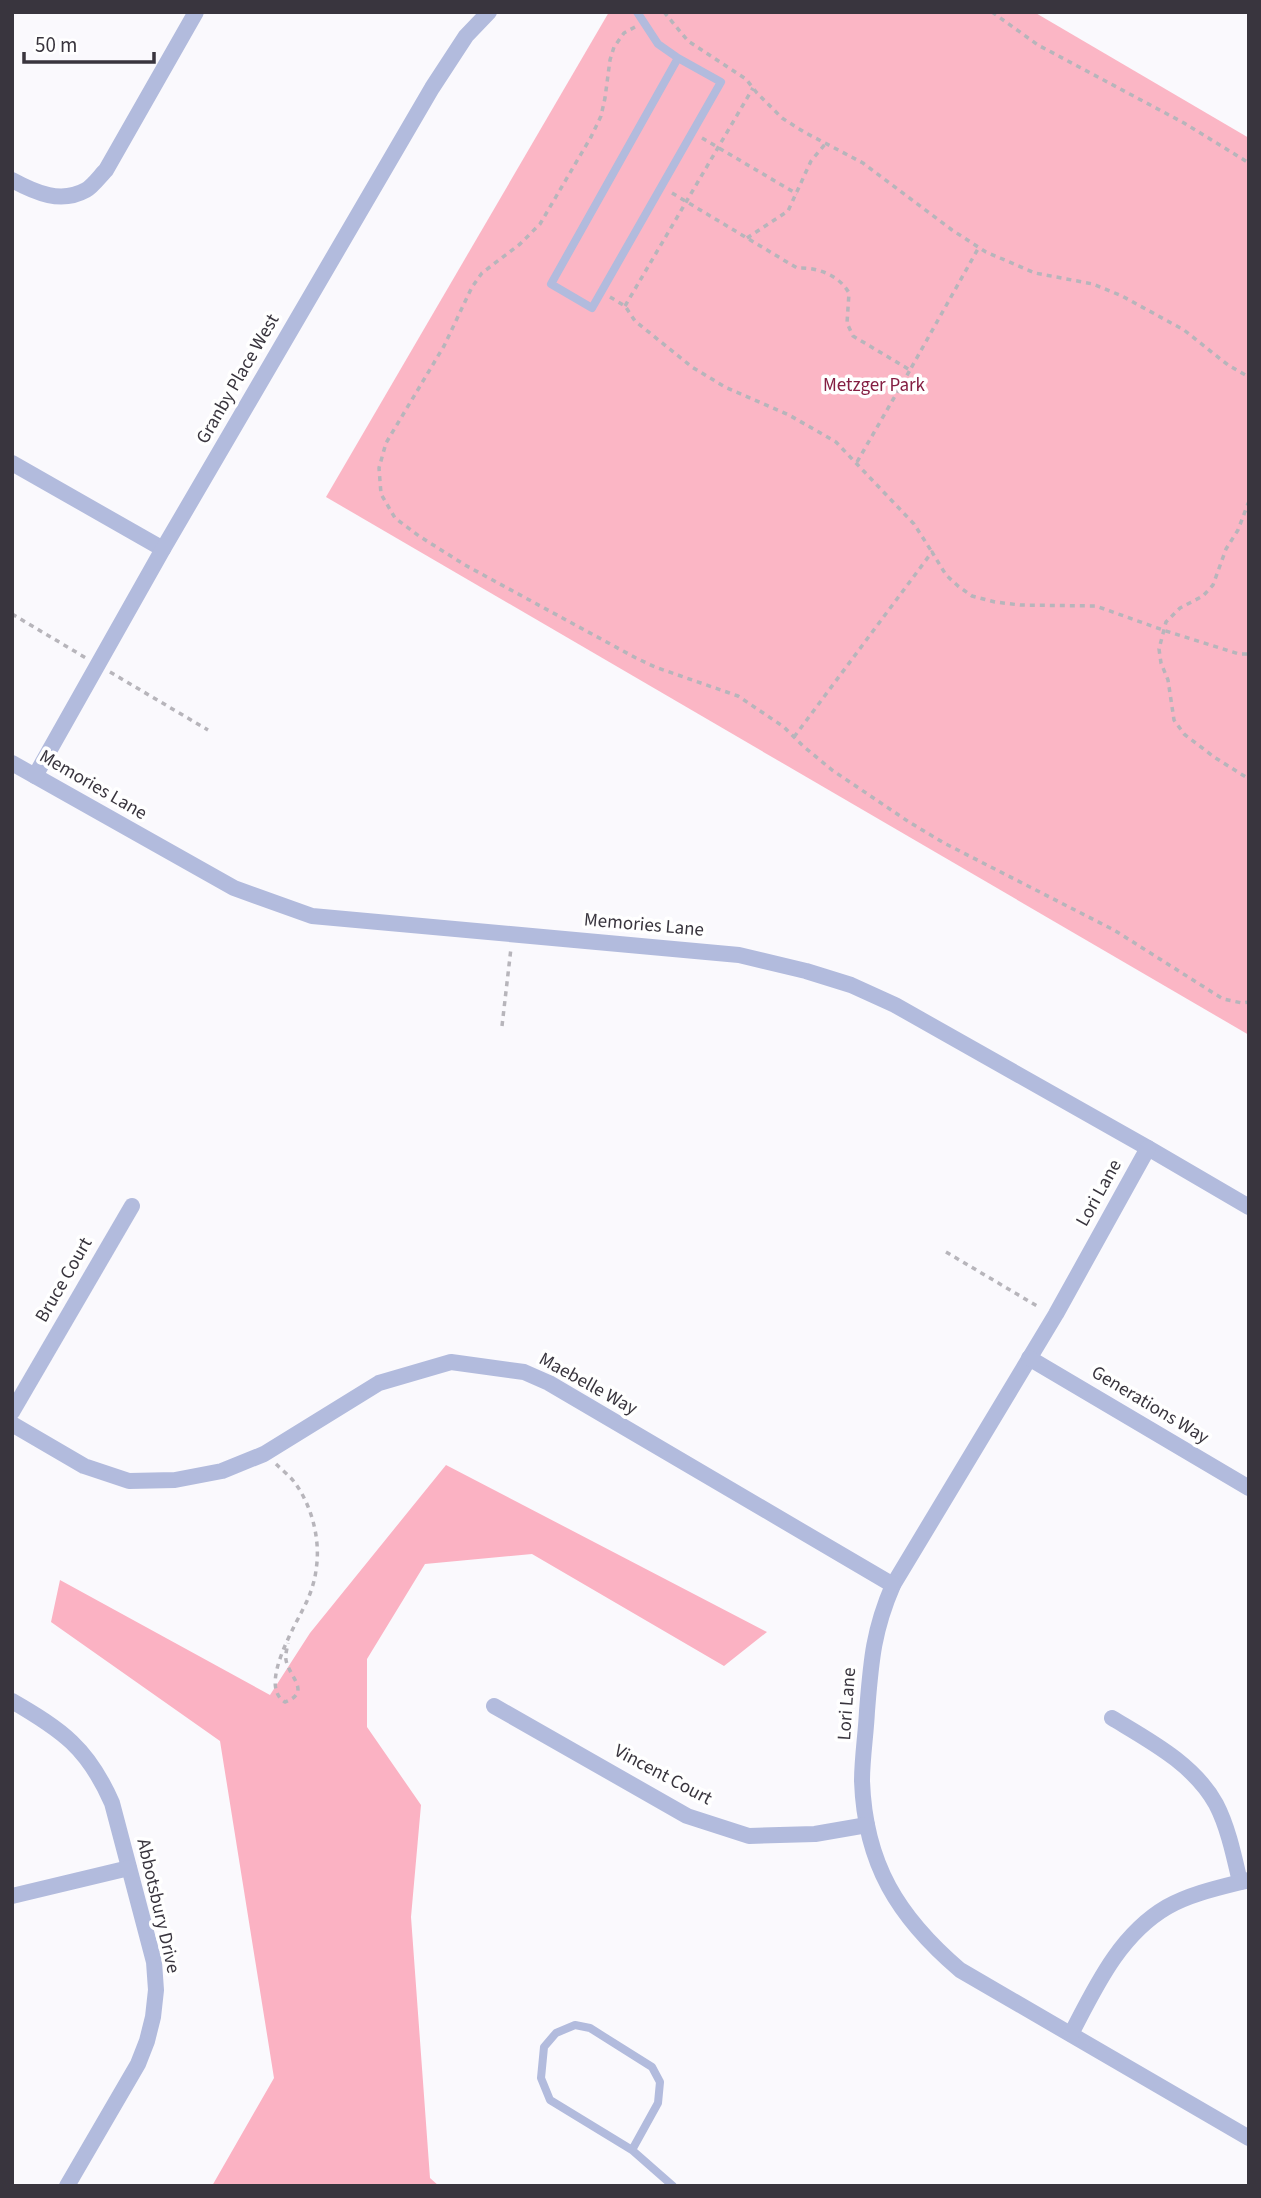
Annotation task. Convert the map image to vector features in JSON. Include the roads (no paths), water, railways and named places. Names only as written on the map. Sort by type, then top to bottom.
[{"type":"street","points":[[12,180],[36,193],[62,198],[87,189],[106,170],[196,12]]},
{"type":"street","name":"Granby Place West","points":[[35,776],[163,549],[432,88],[466,36],[489,12]]},
{"type":"street","points":[[12,463],[163,549]]},
{"type":"street","name":"Memories Lane","points":[[12,763],[234,888],[312,916],[739,955],[852,985],[895,1005],[1249,1207]]},
{"type":"street","name":"Lori Lane","points":[[1148,1147],[1056,1314],[893,1585],[874,1637],[862,1779],[867,1825],[880,1869],[904,1912],[936,1950],[960,1970],[986,1986],[1249,2138]]},
{"type":"street","name":"Bruce Court","points":[[12,1412],[132,1206]]},
{"type":"street","name":"Generations Way","points":[[1029,1357],[1249,1488]]},
{"type":"street","name":"Maebelle Way","points":[[12,1424],[84,1466],[129,1481],[176,1480],[222,1471],[264,1454],[379,1383],[451,1362],[524,1372],[549,1383],[893,1585]]},
{"type":"street","name":"Abbotsbury Drive","points":[[12,1701],[49,1722],[68,1737],[87,1757],[102,1780],[112,1803],[154,1962],[156,1990],[147,2041],[138,2064],[67,2186]]},
{"type":"street","name":"Vincent Court","points":[[494,1706],[687,1816],[749,1836],[815,1834],[867,1825]]},
{"type":"street","points":[[1071,2034],[1091,1993],[1109,1965],[1147,1921],[1183,1900],[1245,1881],[1216,1805],[1201,1782],[1182,1764],[1112,1718]]},
{"type":"street","points":[[12,1896],[129,1868]]},
{"type":"lane","points":[[637,12],[658,44],[721,82],[592,307],[551,284],[678,58]]},
{"type":"lane","points":[[632,2150],[658,2103],[660,2082],[652,2067],[590,2028],[575,2025],[556,2033],[544,2047],[541,2078],[550,2101],[632,2150],[673,2186]]},
{"type":"park label","name":"Metzger Park","points":[[874,385]]}]
